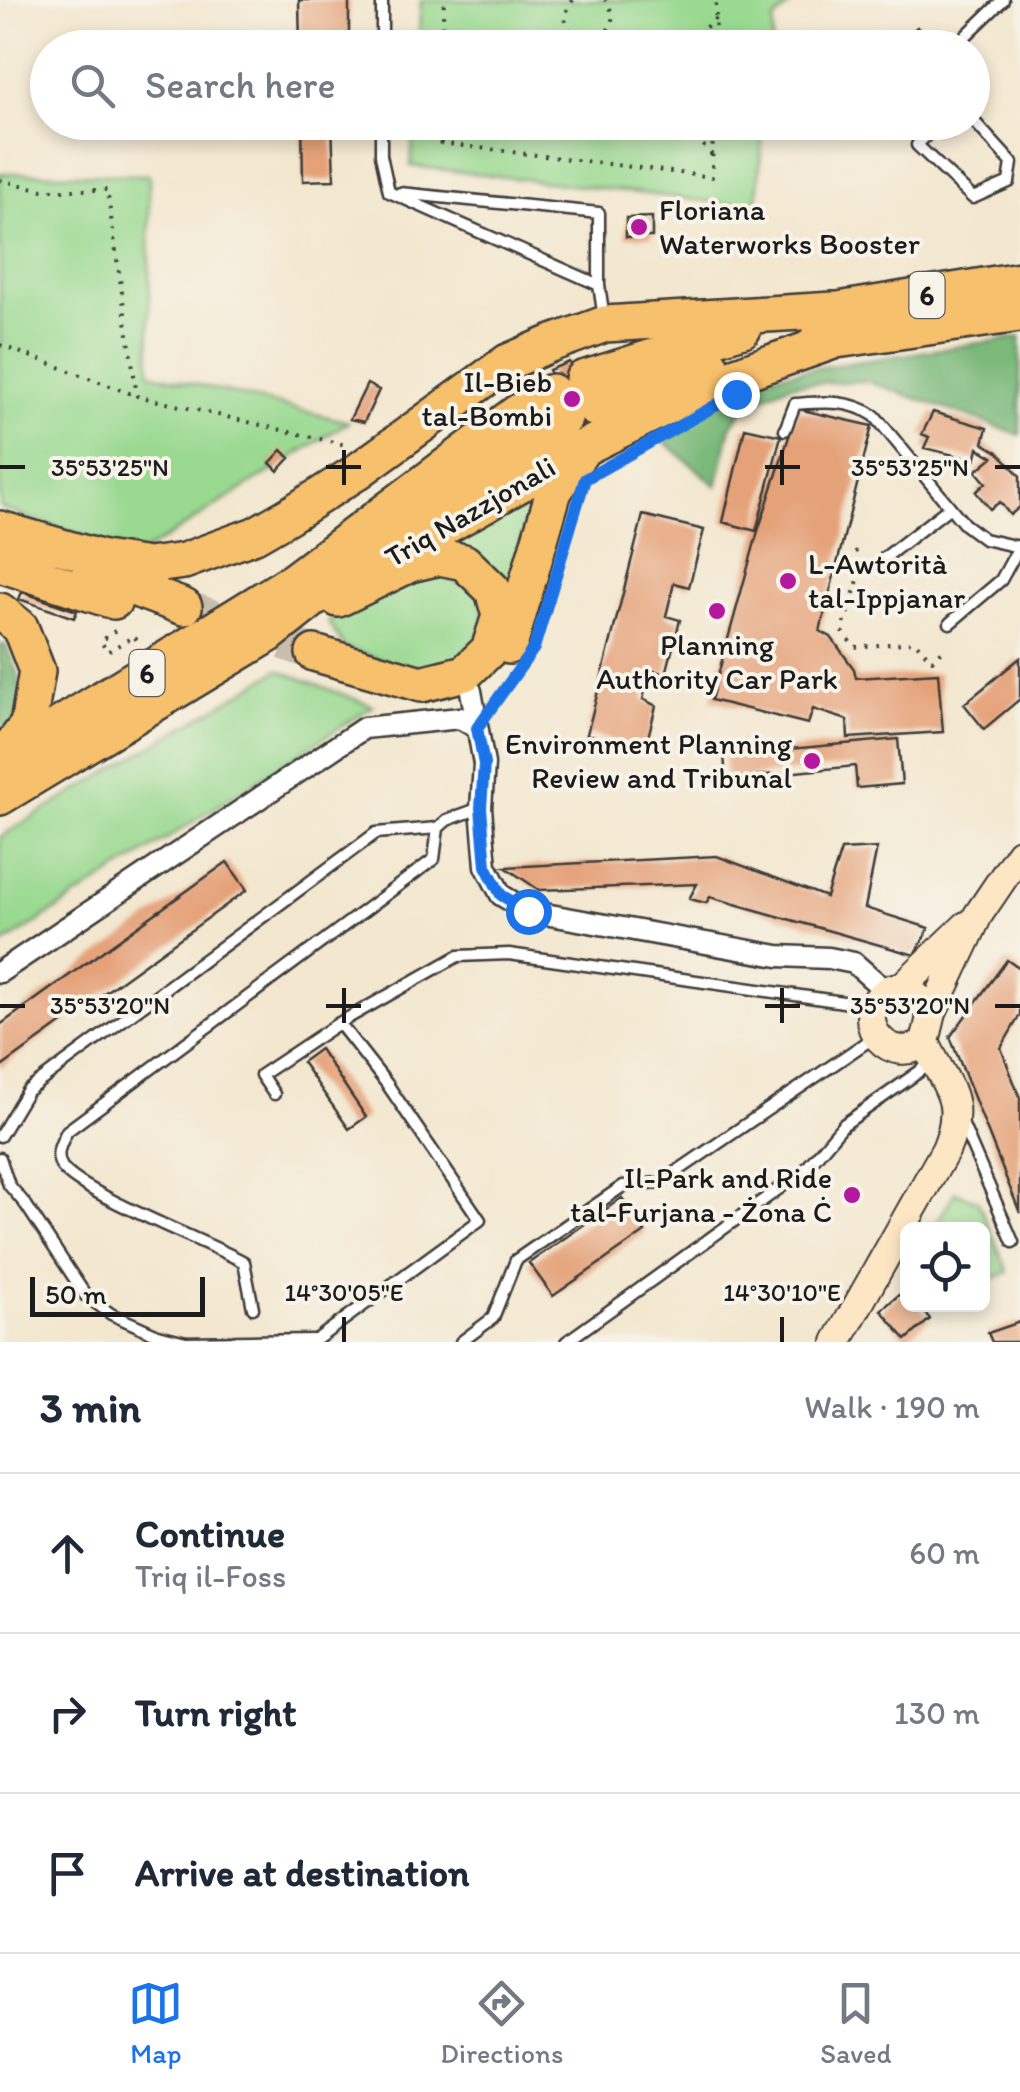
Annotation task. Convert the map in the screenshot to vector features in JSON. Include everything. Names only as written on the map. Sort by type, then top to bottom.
[{"type":"highway","name":"6","points":[[836,324],[1020,280]]},
{"type":"highway","name":"6","points":[[836,324],[1020,314]]},
{"type":"highway","points":[[0,529],[103,559],[148,566],[184,561],[255,534],[288,516],[354,474],[508,362],[605,324],[836,324]]},
{"type":"highway","name":"Triq Nazzjonali","points":[[301,592],[517,413],[575,409],[719,382],[836,324]]},
{"type":"highway","name":"Triq Nazzjonali","points":[[0,761],[301,592],[575,409],[743,329],[836,324]]},
{"type":"highway","name":"Triq Nazzjonali","points":[[0,796],[268,635],[301,592],[508,362]]},
{"type":"highway","points":[[268,635],[410,564],[440,558],[464,562],[493,590],[500,616],[489,650],[466,672],[420,684],[305,659],[404,701],[451,699],[471,691],[490,677],[512,640],[575,409]]},
{"type":"highway","points":[[0,538],[175,613],[0,564]]},
{"type":"highway","points":[[0,612],[20,627],[37,672],[28,725],[0,761]]},
{"type":"street","points":[[471,691],[484,764],[481,808],[486,866],[501,895],[528,911],[778,956],[829,958],[854,964],[887,995],[918,996],[932,1014]]},
{"type":"street","points":[[0,972],[364,728],[460,718],[477,728]]},
{"type":"street","points":[[836,1342],[954,1129],[954,1098],[929,1052],[932,1014],[978,914],[1020,853]]},
{"type":"street","points":[[929,1052],[895,1050],[876,1036],[870,1018],[887,995],[978,914]]},
{"type":"lane","points":[[382,0],[382,30]]},
{"type":"lane","points":[[972,30],[1003,0]]},
{"type":"lane","points":[[922,140],[917,145],[973,198],[1009,182],[1012,163],[990,139]]},
{"type":"lane","points":[[381,140],[389,192]]},
{"type":"lane","points":[[389,192],[598,285]]},
{"type":"lane","points":[[389,192],[599,214],[598,285],[605,324]]},
{"type":"lane","points":[[785,430],[794,404],[844,402],[860,406],[875,416],[964,524],[984,539],[1019,546],[1001,580],[950,622]]},
{"type":"lane","points":[[883,558],[950,508]]},
{"type":"lane","points":[[0,1136],[28,1091],[376,833],[438,828],[447,820],[481,808]]},
{"type":"lane","points":[[253,1308],[244,1262],[78,1184],[60,1165],[58,1151],[67,1130],[434,859],[438,828]]},
{"type":"lane","points":[[274,1094],[261,1076],[339,1023],[458,956],[509,954],[887,995]]},
{"type":"lane","points":[[0,1158],[8,1185],[26,1205],[86,1296],[111,1314],[159,1339],[316,1340],[480,1220],[388,1084],[339,1023]]},
{"type":"lane","points":[[461,1342],[494,1318],[516,1260],[623,1186],[660,1183],[876,1036]]},
{"type":"lane","points":[[566,1342],[804,1170],[843,1125],[929,1052]]},
{"type":"lane","points":[[957,1111],[1013,1242]]},
{"type":"path","points":[[442,30],[444,0]]},
{"type":"path","points":[[572,0],[566,14],[572,30]]},
{"type":"path","points":[[716,0],[716,30]]},
{"type":"path","points":[[605,30],[610,22],[606,1]]},
{"type":"path","points":[[702,30],[716,18]]},
{"type":"path","points":[[440,143],[443,140]]},
{"type":"path","points":[[698,140],[712,155]]},
{"type":"path","points":[[440,143],[712,177],[712,140]]},
{"type":"path","points":[[0,180],[43,190],[107,190],[137,396]]},
{"type":"path","points":[[0,345],[137,396],[347,445]]},
{"type":"path","points":[[857,551],[844,558],[858,580],[842,631],[854,646],[915,642],[932,660],[946,648]]},
{"type":"path","points":[[103,623],[119,629],[101,641],[107,652],[134,636],[139,644]]},
{"type":"path","points":[[477,728],[522,664]]},
{"type":"green space","points":[[421,0],[796,0],[774,20],[773,30],[419,30]]},
{"type":"green space","points":[[413,140],[762,140],[756,207],[411,166]]},
{"type":"green space","points":[[0,173],[149,175],[150,373],[348,422],[139,555],[0,508]]},
{"type":"green space","points":[[1020,337],[1020,435],[867,381],[791,384],[748,403],[731,426],[717,486],[654,433],[758,377]]},
{"type":"green space","points":[[534,492],[504,603],[430,548]]},
{"type":"green space","points":[[430,573],[480,591],[485,628],[451,668],[405,668],[344,647],[328,622]]},
{"type":"green space","points":[[0,645],[6,645],[22,696],[17,717],[0,745]]},
{"type":"green space","points":[[279,670],[373,706],[0,946],[0,837]]},
{"type":"green space","points":[[955,1192],[978,1201],[987,1222],[937,1222]]},
{"type":"green space","points":[[990,1229],[1008,1272],[990,1280]]},
{"type":"building","points":[[299,0],[349,0],[349,30],[300,30]]},
{"type":"building","points":[[302,140],[333,140],[334,180],[303,181]]},
{"type":"building","name":"Floriana Waterworks Booster","points":[[652,217],[652,237],[626,237],[626,218]]},
{"type":"building","name":"Il-Bieb tal-Bombi","points":[[569,362],[596,428],[576,437],[549,370]]},
{"type":"building","points":[[367,384],[379,390],[364,422],[350,419]]},
{"type":"building","name":"L-Awtorità tal-Ippjanar","points":[[798,409],[872,426],[820,631],[831,637],[856,678],[938,673],[943,732],[848,738],[847,720],[813,709],[808,724],[711,700],[758,531]]},
{"type":"building","name":"L-Awtorità tal-Ippjanar","points":[[933,412],[987,428],[983,443],[998,452],[1020,476],[1020,507],[1010,515],[1000,502],[990,509],[976,492],[986,483],[976,471],[993,457],[978,448],[975,460],[924,448],[929,437],[922,434]]},
{"type":"building","name":"L-Awtorità tal-Ippjanar","points":[[745,428],[781,436],[756,531],[723,522]]},
{"type":"building","points":[[282,450],[290,458],[278,471],[270,463]]},
{"type":"building","points":[[643,515],[704,530],[689,587],[674,583],[666,616],[680,620],[666,674],[651,670],[643,699],[656,706],[645,749],[587,734]]},
{"type":"building","points":[[22,592],[77,611],[74,618],[19,599]]},
{"type":"building","name":"L-Awtorità tal-Ippjanar","points":[[1020,658],[1020,699],[984,729],[964,704]]},
{"type":"building","name":"Environment Planning Review and Tribunal","points":[[898,739],[902,784],[857,788],[855,766],[726,779],[724,755]]},
{"type":"building","points":[[877,848],[865,908],[929,928],[915,955],[710,897],[706,903],[689,899],[697,884],[539,890],[505,867],[717,856],[826,897],[841,850]]},
{"type":"building","points":[[227,862],[247,890],[0,1068],[0,1025]]},
{"type":"building","points":[[1007,960],[1020,969],[1020,1015],[1001,1048],[1020,1098],[1020,1213],[950,1037]]},
{"type":"building","points":[[320,1049],[366,1117],[349,1129],[302,1062]]},
{"type":"building","points":[[622,1198],[645,1232],[553,1296],[529,1263]]},
{"type":"building","points":[[900,1294],[900,1312],[924,1312],[930,1319],[906,1340],[881,1310]]},
{"type":"building","points":[[1020,1322],[1020,1342],[992,1342],[988,1333]]},
{"type":"tunnel","points":[[184,607],[314,653]]},
{"type":"place","name":"Floriana Waterworks Booster","points":[[639,227]]},
{"type":"place","name":"Il-Bieb tal-Bombi","points":[[572,399]]},
{"type":"place","name":"L-Awtorità tal-Ippjanar","points":[[788,581]]},
{"type":"place","name":"Planning Authority Car Park","points":[[717,611]]},
{"type":"place","name":"Environment Planning Review and Tribunal","points":[[812,761]]},
{"type":"place","name":"Il-Park and Ride tal-Furjana - Żona Ċ","points":[[852,1195]]},
{"type":"route","points":[[528,911],[501,895],[486,866],[481,808],[484,764],[477,728],[534,648],[585,479],[736,394]]}]
